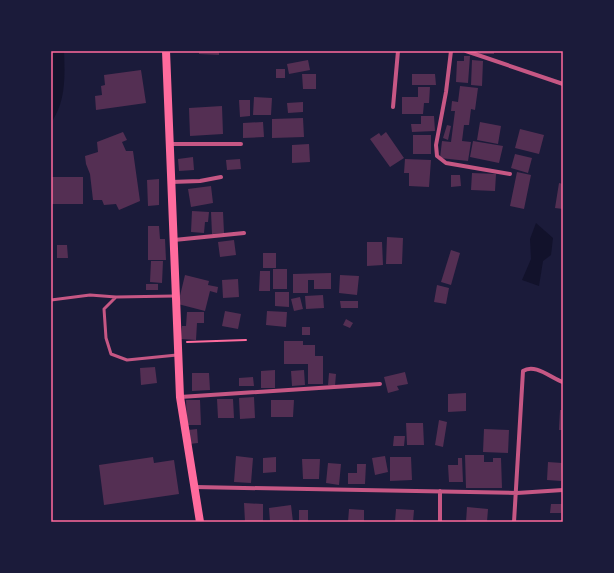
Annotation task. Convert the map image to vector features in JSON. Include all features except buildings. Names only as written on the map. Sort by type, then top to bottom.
[{"type":"main road","points":[[166,51],[180,397],[200,522]]},
{"type":"street","points":[[392,107],[398,51]]},
{"type":"street","points":[[451,51],[446,92],[436,145],[437,156],[446,163],[510,174]]},
{"type":"street","points":[[466,51],[563,84]]},
{"type":"street","points":[[170,144],[241,144]]},
{"type":"street","points":[[172,182],[200,181],[221,177]]},
{"type":"street","points":[[174,240],[244,233]]},
{"type":"street","points":[[514,522],[517,493],[523,371],[526,369],[538,369],[551,378],[563,382]]},
{"type":"street","points":[[180,397],[380,384]]},
{"type":"street","points":[[194,487],[517,493],[563,490]]},
{"type":"street","points":[[440,491],[440,522]]},
{"type":"lane","points":[[51,300],[90,295],[116,297],[176,296]]},
{"type":"lane","points":[[116,297],[104,309],[106,338],[111,354],[127,360],[178,355]]},
{"type":"path","points":[[178,342],[246,340]]},
{"type":"shaded area","points":[[51,51],[64,51],[64,88],[60,106],[51,123]]},
{"type":"shaded area","points":[[536,223],[553,238],[551,255],[543,261],[539,286],[522,280],[531,259],[530,239]]}]
